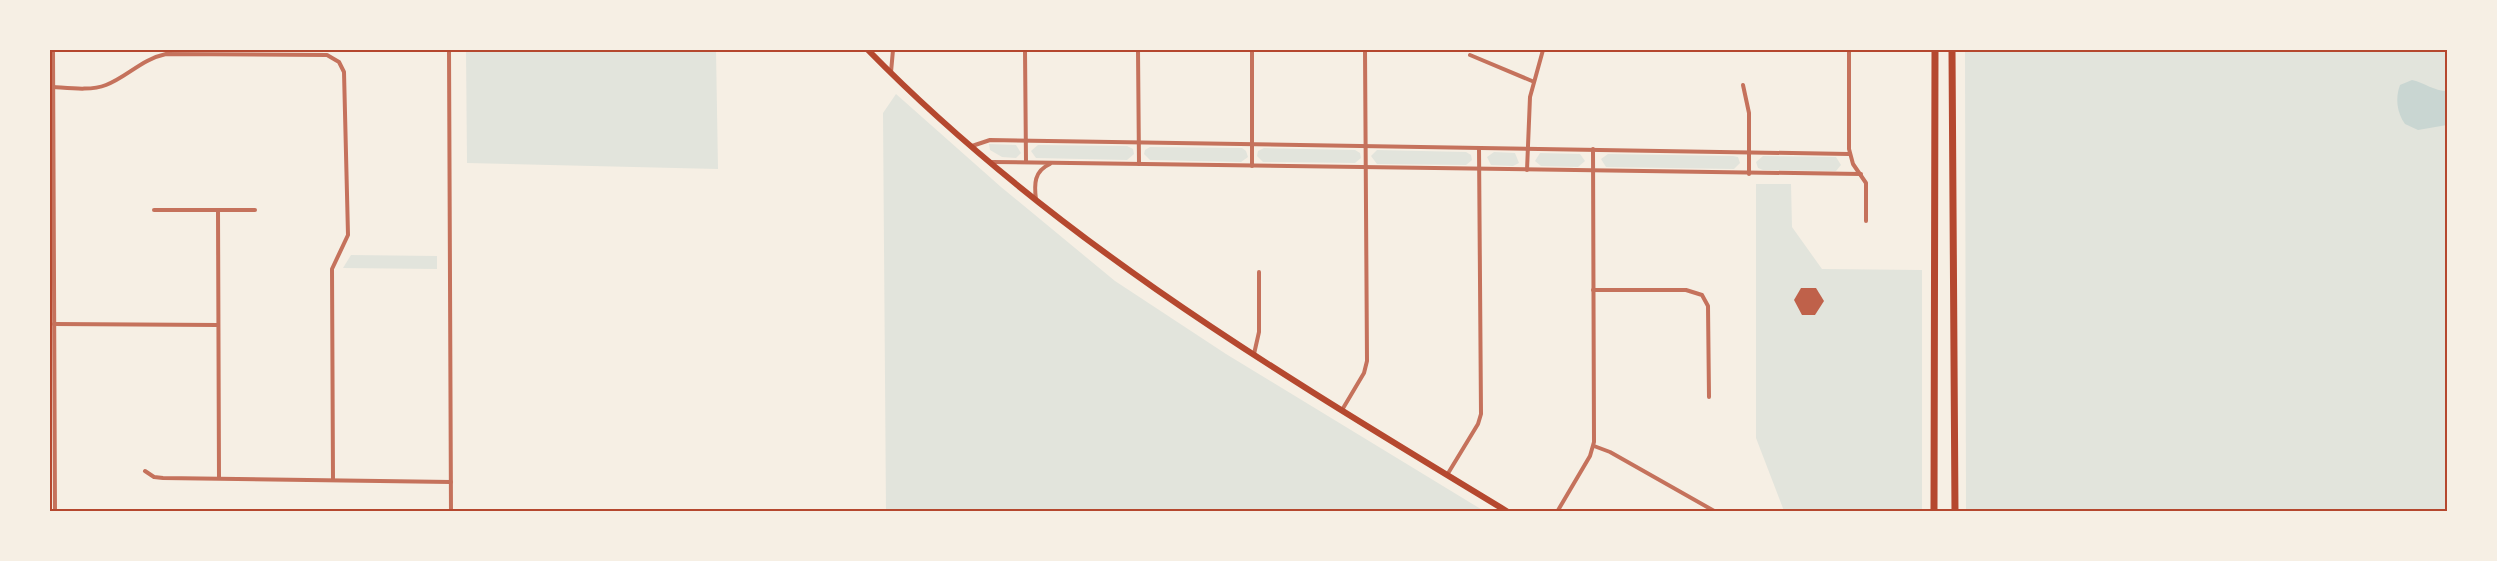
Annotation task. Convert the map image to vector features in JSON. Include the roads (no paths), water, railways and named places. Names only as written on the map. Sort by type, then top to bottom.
[{"type":"highway","points":[[1934,512],[1935,50]]},
{"type":"highway","points":[[1952,50],[1955,512]]},
{"type":"main road","points":[[868,50],[990,162],[1122,267],[1253,355],[1508,512]]},
{"type":"street","points":[[53,50],[51,64],[54,324],[52,483],[55,512]]},
{"type":"street","points":[[449,50],[451,512]]},
{"type":"street","points":[[891,72],[893,50]]},
{"type":"street","points":[[1025,50],[1026,162]]},
{"type":"street","points":[[1138,50],[1139,164]]},
{"type":"street","points":[[1252,50],[1252,166]]},
{"type":"street","points":[[1342,410],[1367,366],[1365,50]]},
{"type":"street","points":[[1527,170],[1532,81],[1543,50]]},
{"type":"street","points":[[1601,50],[1616,50]]},
{"type":"street","points":[[1849,50],[1850,154],[1851,160],[1866,184],[1866,221]]},
{"type":"street","points":[[53,87],[99,87],[149,59],[165,54],[327,55],[342,65],[345,83],[349,204],[348,235],[332,269],[333,480]]},
{"type":"street","points":[[1470,56],[1532,81]]},
{"type":"street","points":[[1743,85],[1749,105],[1749,174]]},
{"type":"street","points":[[972,146],[990,140],[1026,140],[1850,154]]},
{"type":"street","points":[[1447,475],[1481,414],[1479,148]]},
{"type":"street","points":[[1557,512],[1594,446],[1593,149]]},
{"type":"street","points":[[990,162],[1861,174]]},
{"type":"street","points":[[1037,201],[1037,176],[1043,167],[1054,163]]},
{"type":"street","points":[[154,210],[255,210]]},
{"type":"street","points":[[218,210],[219,478]]},
{"type":"street","points":[[1253,355],[1259,339],[1259,272]]},
{"type":"street","points":[[1593,290],[1686,290],[1702,295],[1708,306],[1708,397]]},
{"type":"street","points":[[54,324],[218,325]]},
{"type":"street","points":[[1594,446],[1610,452],[1716,512]]},
{"type":"street","points":[[145,471],[154,477],[451,482]]}]
